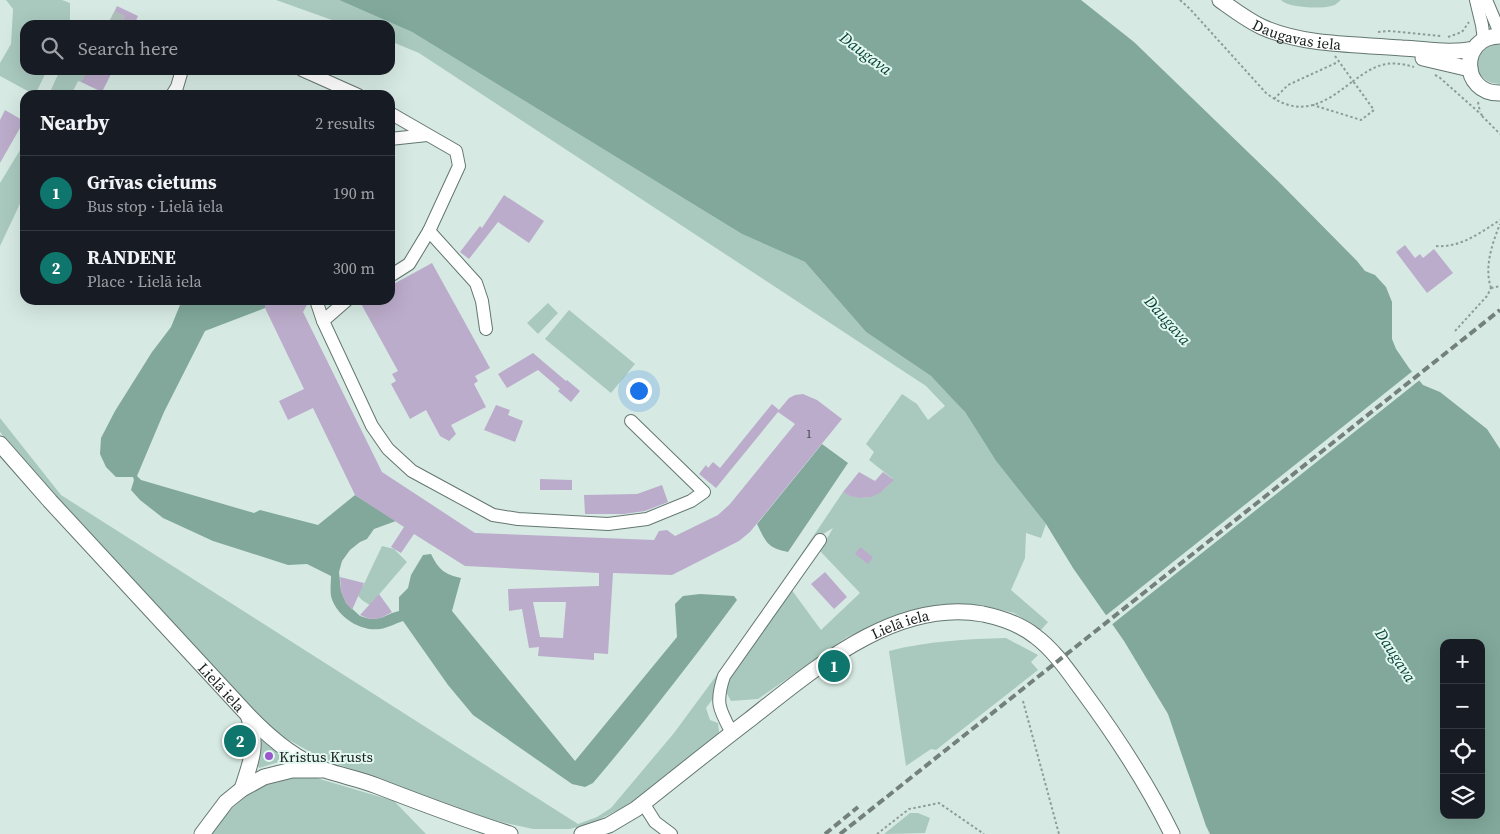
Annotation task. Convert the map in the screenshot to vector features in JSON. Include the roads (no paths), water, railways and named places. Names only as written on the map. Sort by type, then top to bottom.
[{"type":"main road","name":"Daugavas iela","points":[[1220,0],[1241,16],[1273,31],[1438,61],[1470,70]]},
{"type":"main road","name":"Daugavas iela","points":[[1352,45],[1450,52],[1479,44],[1500,34]]},
{"type":"main road","points":[[1479,44],[1470,59],[1470,70],[1474,79],[1483,89],[1500,93]]},
{"type":"main road","name":"Lielā iela","points":[[0,444],[265,733],[324,770],[369,783],[475,823],[510,834]]},
{"type":"main road","name":"Lielā iela","points":[[582,834],[609,825],[643,803],[816,667],[875,632],[908,620],[942,611],[972,612],[998,617],[1018,625],[1035,636],[1048,648],[1132,762],[1159,806],[1172,834]]},
{"type":"main road","points":[[242,789],[254,747],[254,734],[248,716]]},
{"type":"main road","points":[[202,834],[226,802],[242,789],[264,778],[292,770],[324,770]]},
{"type":"street","points":[[1476,0],[1482,25],[1479,44]]},
{"type":"street","points":[[1486,0],[1500,34]]},
{"type":"street","points":[[175,90],[181,75]]},
{"type":"street","points":[[313,75],[347,90]]},
{"type":"street","points":[[395,117],[456,151],[458,166],[430,231],[409,264],[395,273]]},
{"type":"street","points":[[395,138],[427,135]]},
{"type":"street","points":[[430,231],[476,283],[482,300],[486,329]]},
{"type":"street","points":[[318,305],[323,321],[372,426],[388,449],[412,471],[493,515],[518,519],[608,524],[647,518],[691,501],[704,492],[631,421]]},
{"type":"street","points":[[323,321],[341,305]]},
{"type":"street","points":[[732,733],[722,713],[718,694],[724,676],[820,540]]},
{"type":"street","points":[[643,803],[656,822],[671,834]]},
{"type":"water","name":"Daugava","points":[[339,0],[1081,0],[1134,42],[1281,184],[1365,271],[1375,275],[1386,287],[1392,302],[1392,339],[1396,349],[1409,368],[1423,385],[1440,392],[1487,429],[1500,449],[1500,834],[1210,834],[1168,714],[1124,641],[1073,568],[1046,524],[996,461],[965,412],[931,376],[866,332],[805,262],[742,234],[412,32],[395,25],[395,20],[385,20]]},
{"type":"water","points":[[180,305],[265,305],[265,308],[205,331],[164,412],[137,476],[141,480],[254,513],[260,510],[318,525],[355,495],[396,521],[374,529],[367,539],[350,550],[342,561],[339,572],[341,591],[346,603],[360,616],[370,619],[381,618],[399,611],[399,597],[408,588],[411,575],[423,555],[431,554],[443,570],[450,575],[461,578],[452,611],[575,761],[677,637],[675,604],[683,596],[700,594],[734,596],[737,600],[649,715],[593,783],[585,787],[572,784],[473,715],[448,685],[403,621],[380,629],[365,628],[357,625],[343,616],[334,603],[331,596],[331,576],[307,564],[288,565],[213,541],[163,518],[140,500],[131,490],[133,477],[116,477],[106,467],[100,454],[101,438],[115,411],[152,352],[171,327]]},
{"type":"water","points":[[822,444],[848,463],[788,552],[771,546],[765,540],[757,524]]},
{"type":"tunnel","points":[[112,16],[120,20]]},
{"type":"railway","points":[[840,834],[1500,310]]},
{"type":"railway","points":[[825,834],[858,807]]},
{"type":"place","name":"Grīvas cietums","points":[[834,666]]},
{"type":"place","name":"RANDENE","points":[[240,741]]},
{"type":"place","name":"Kristus Krusts","points":[[269,756]]}]
